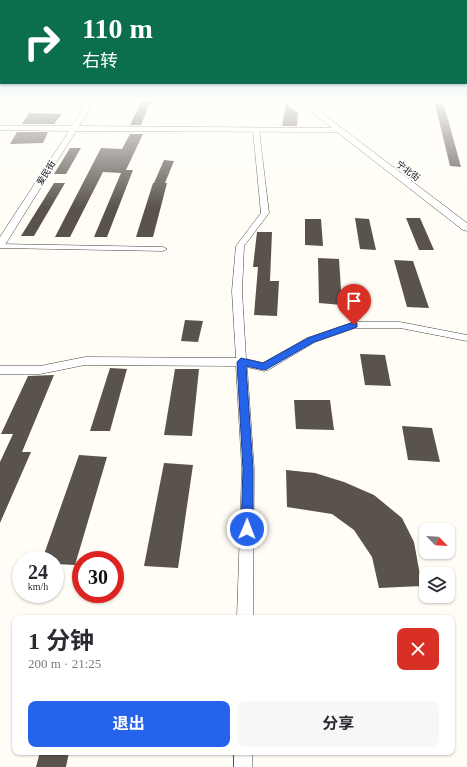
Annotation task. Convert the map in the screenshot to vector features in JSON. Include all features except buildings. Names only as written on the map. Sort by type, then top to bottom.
[{"type":"street","name":"爱民街","points":[[1,243],[70,136]]},
{"type":"street","points":[[245,615],[248,469],[237,292],[240,246],[265,213],[257,136]]},
{"type":"street","name":"宁北街","points":[[346,136],[467,228]]},
{"type":"street","points":[[1,243],[163,249]]},
{"type":"street","points":[[0,370],[40,370],[85,361],[241,362],[264,367],[311,340],[354,325],[400,325],[467,338]]},
{"type":"street","points":[[243,755],[243,767]]},
{"type":"route","points":[[247,529],[248,469],[241,362],[264,367],[311,340],[354,325]]}]
